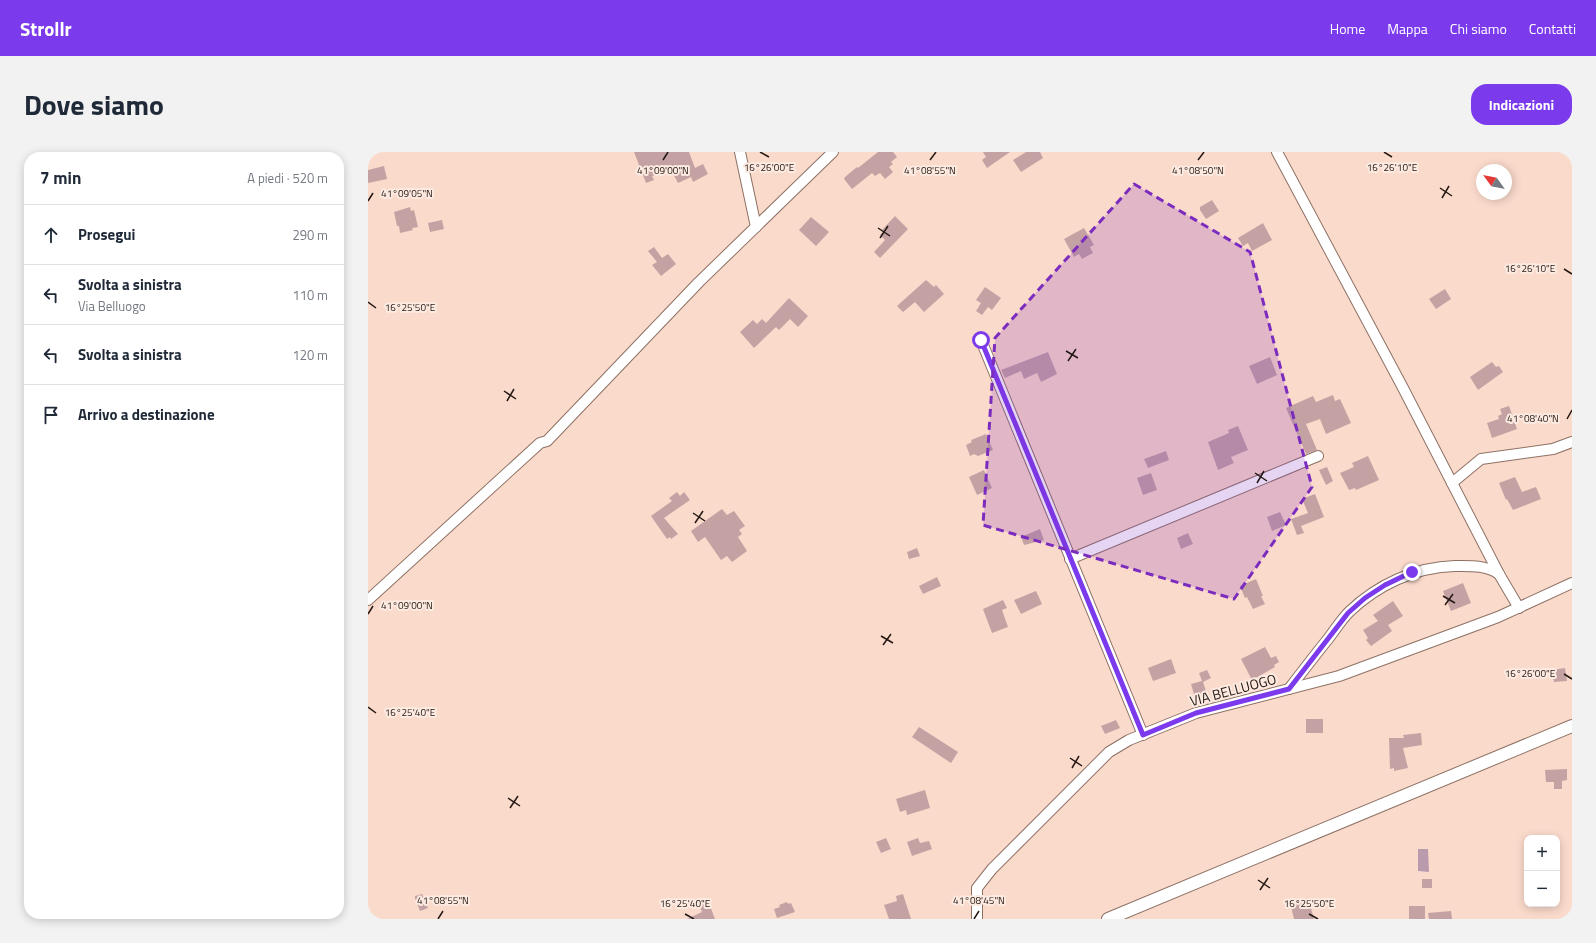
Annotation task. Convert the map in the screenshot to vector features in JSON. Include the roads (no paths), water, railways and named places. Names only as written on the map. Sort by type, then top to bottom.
[{"type":"main road","points":[[1108,919],[1572,726]]},
{"type":"street","points":[[740,152],[756,227]]},
{"type":"street","points":[[368,600],[540,443],[548,441],[699,282],[833,152]]},
{"type":"street","points":[[1277,152],[1402,386],[1499,574],[1519,608]]},
{"type":"street","points":[[981,340],[1143,735]]},
{"type":"street","points":[[1452,483],[1481,459],[1553,449],[1572,442]]},
{"type":"street","points":[[1070,559],[1318,456]]},
{"type":"street","points":[[1289,689],[1348,613],[1365,598],[1385,585],[1412,572],[1443,566],[1477,566],[1493,570],[1499,574]]},
{"type":"street","name":"VIA BELLUOGO","points":[[977,919],[977,888],[992,869],[1109,752],[1129,740],[1196,713],[1339,676],[1498,617],[1572,583]]}]
